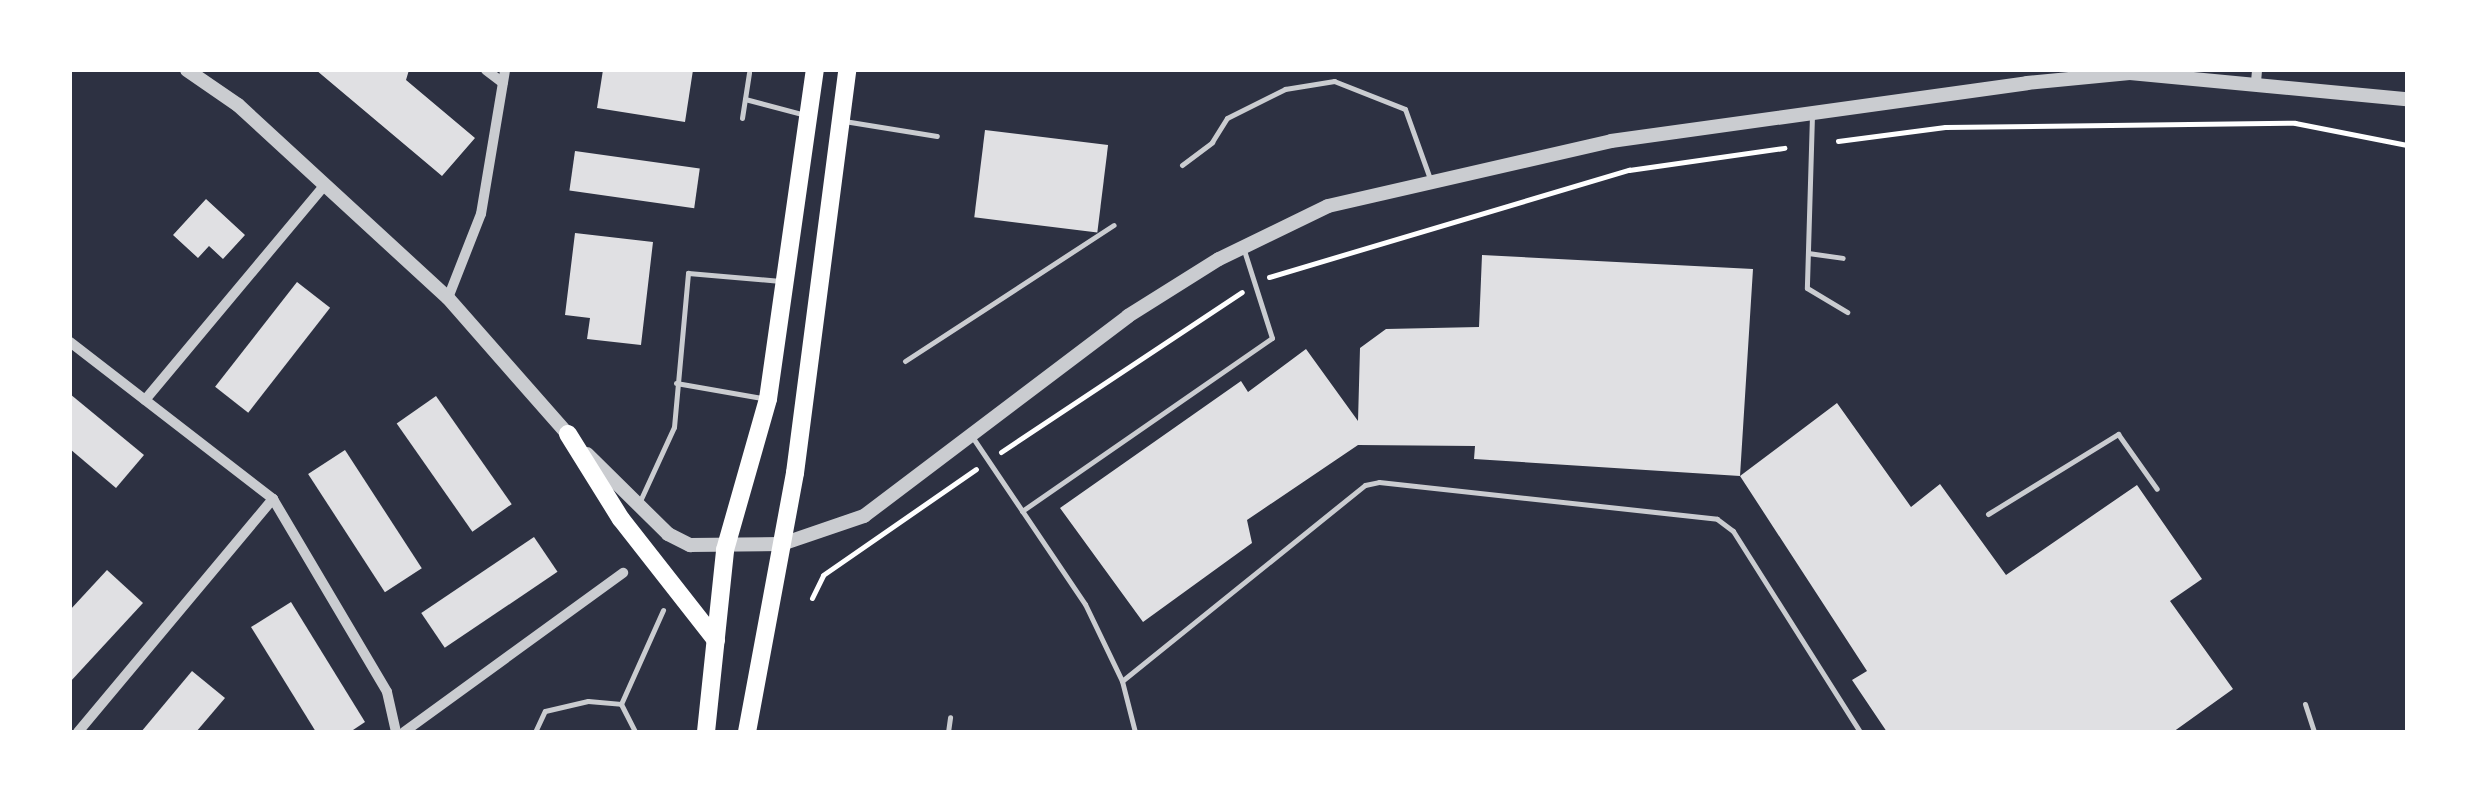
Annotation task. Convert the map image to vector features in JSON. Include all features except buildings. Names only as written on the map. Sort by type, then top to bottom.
[{"type":"main road","points":[[706,732],[725,550],[768,399],[815,70]]},
{"type":"main road","points":[[747,732],[782,544],[847,70]]},
{"type":"main road","points":[[568,434],[622,520],[716,640]]},
{"type":"street","points":[[188,70],[238,105],[448,298],[637,506],[690,545],[725,550],[782,544],[864,516],[973,438],[1128,316],[1243,247],[1328,206],[1611,141],[2130,73],[2257,76],[2407,99]]},
{"type":"street","points":[[486,70],[503,83]]},
{"type":"street","points":[[448,298],[480,214],[505,70]]},
{"type":"street","points":[[145,400],[325,185]]},
{"type":"street","points":[[70,342],[274,499],[387,692],[396,732]]},
{"type":"street","points":[[78,732],[274,499]]},
{"type":"street","points":[[404,732],[623,572]]},
{"type":"lane","points":[[742,118],[748,73]]},
{"type":"lane","points":[[1182,165],[1212,142],[1227,118],[1284,89],[1334,81],[1405,109],[1418,130],[1430,180]]},
{"type":"lane","points":[[745,99],[807,115]]},
{"type":"lane","points":[[1812,112],[1806,288],[1846,312]]},
{"type":"lane","points":[[842,120],[938,136]]},
{"type":"lane","points":[[905,361],[1114,224]]},
{"type":"lane","points":[[1022,511],[1272,338],[1243,247]]},
{"type":"lane","points":[[1808,252],[1843,258]]},
{"type":"lane","points":[[637,506],[674,427],[688,274],[784,282]]},
{"type":"lane","points":[[676,383],[768,399]]},
{"type":"lane","points":[[1988,514],[2118,434],[2156,489]]},
{"type":"lane","points":[[973,438],[1084,604],[1122,680],[1136,732]]},
{"type":"lane","points":[[1122,680],[1365,485],[1379,482],[1717,519],[1732,531],[1860,732]]},
{"type":"lane","points":[[621,704],[663,610]]},
{"type":"lane","points":[[536,732],[546,710],[564,702],[621,704]]},
{"type":"lane","points":[[621,704],[635,732]]},
{"type":"lane","points":[[2305,704],[2314,732]]},
{"type":"lane","points":[[948,732],[950,717]]},
{"type":"path","points":[[1838,141],[1945,127],[2295,122],[2407,144]]},
{"type":"path","points":[[1276,273],[1629,170],[1784,148]]},
{"type":"path","points":[[1014,444],[1242,292]]},
{"type":"path","points":[[812,598],[823,575],[962,478]]}]
